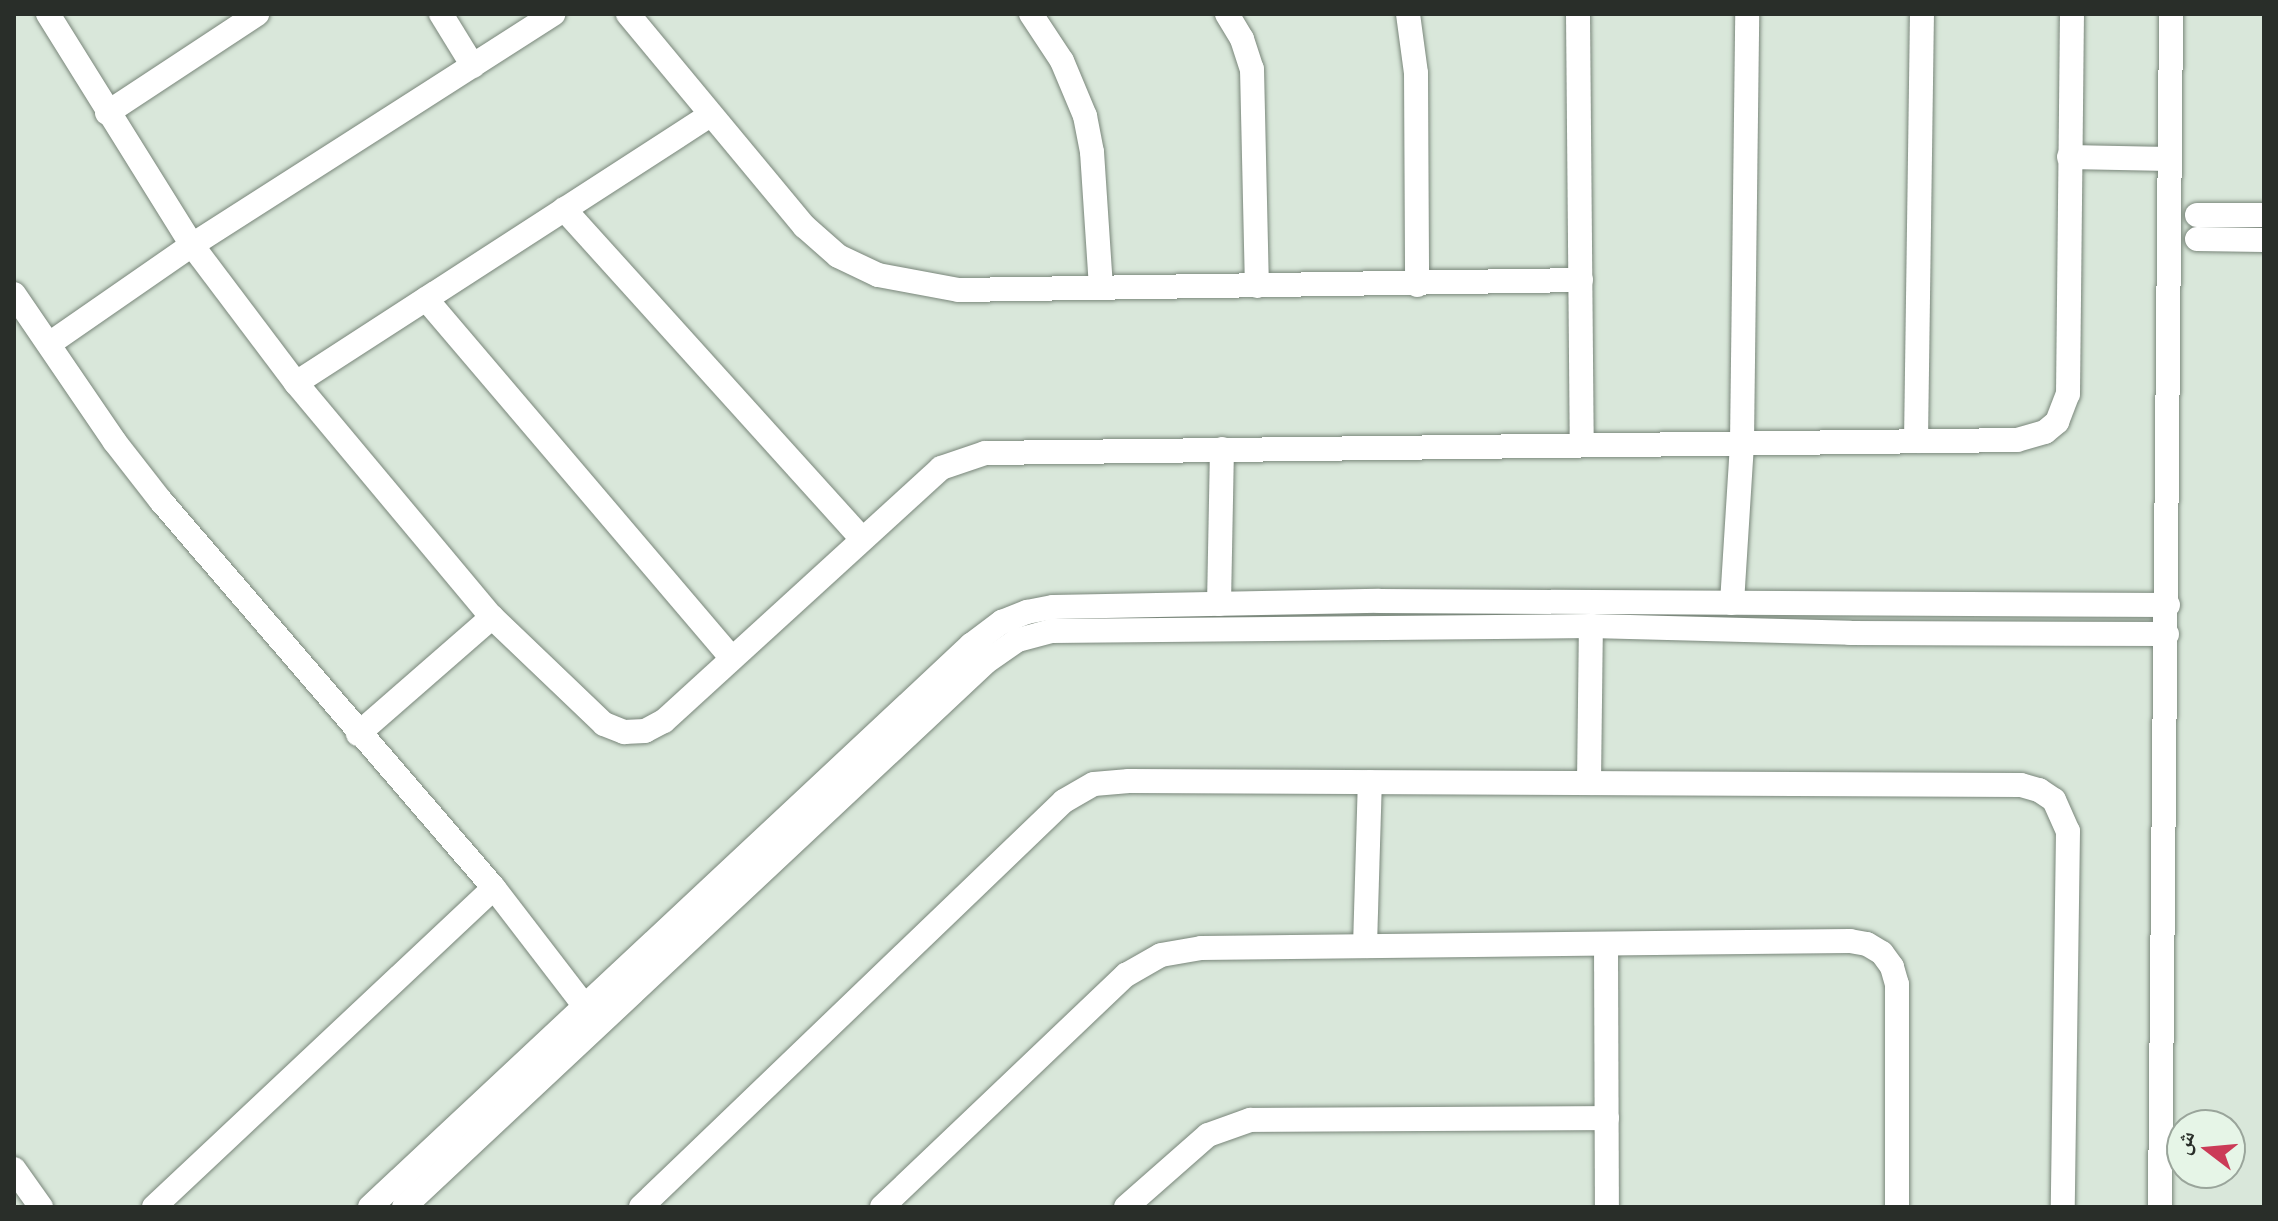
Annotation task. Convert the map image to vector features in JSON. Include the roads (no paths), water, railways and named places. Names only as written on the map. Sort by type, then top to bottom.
[{"type":"street","points":[[48,14],[192,245],[296,383],[492,617],[604,724],[624,732],[645,731],[664,721],[941,468],[962,458],[1008,451],[2031,438],[2057,422],[2068,394],[2072,14]]},
{"type":"street","points":[[107,113],[257,14]]},
{"type":"street","points":[[441,14],[473,66]]},
{"type":"street","points":[[49,344],[192,245],[553,14]]},
{"type":"street","points":[[628,14],[709,116],[804,226],[838,256],[878,275],[959,290],[1581,280]]},
{"type":"street","points":[[1031,14],[1062,61],[1085,116],[1092,152],[1101,286]]},
{"type":"street","points":[[1227,14],[1242,39],[1252,69],[1257,286]]},
{"type":"street","points":[[1408,14],[1416,73],[1417,285]]},
{"type":"street","points":[[1578,14],[1582,445]]},
{"type":"street","points":[[1732,603],[1742,443],[1747,14]]},
{"type":"street","points":[[1916,441],[1922,14]]},
{"type":"street","points":[[2160,1207],[2168,605],[2171,14]]},
{"type":"street","points":[[296,383],[709,116]]},
{"type":"street","points":[[2069,157],[2169,159]]},
{"type":"street","points":[[564,209],[862,539]]},
{"type":"street","points":[[2264,215],[2197,227],[2264,240]]},
{"type":"street","points":[[14,294],[115,442],[161,501],[358,734],[494,888],[586,1008]]},
{"type":"street","points":[[426,299],[731,658]]},
{"type":"street","points":[[1219,604],[1222,449]]},
{"type":"street","points":[[370,1207],[971,645],[1002,622],[1053,607],[1379,601],[2168,605]]},
{"type":"street","points":[[1379,601],[1380,628]]},
{"type":"street","points":[[358,734],[492,617]]},
{"type":"street","points":[[404,1207],[1001,649],[1018,640],[1052,631],[1591,626],[1850,633],[2167,634]]},
{"type":"street","points":[[1589,783],[1591,626]]},
{"type":"street","points":[[641,1207],[1077,792],[1112,781],[2021,785],[2039,790],[2054,800],[2068,831],[2063,1207]]},
{"type":"street","points":[[1365,946],[1370,782]]},
{"type":"street","points":[[154,1207],[494,888]]},
{"type":"street","points":[[882,1207],[1126,975],[1161,955],[1191,949],[1850,941],[1867,944],[1882,953],[1892,967],[1897,984],[1897,1207]]},
{"type":"street","points":[[1606,944],[1607,1207]]},
{"type":"street","points":[[1126,1207],[1208,1135],[1250,1120],[1607,1118]]},
{"type":"street","points":[[14,1169],[41,1207]]}]
